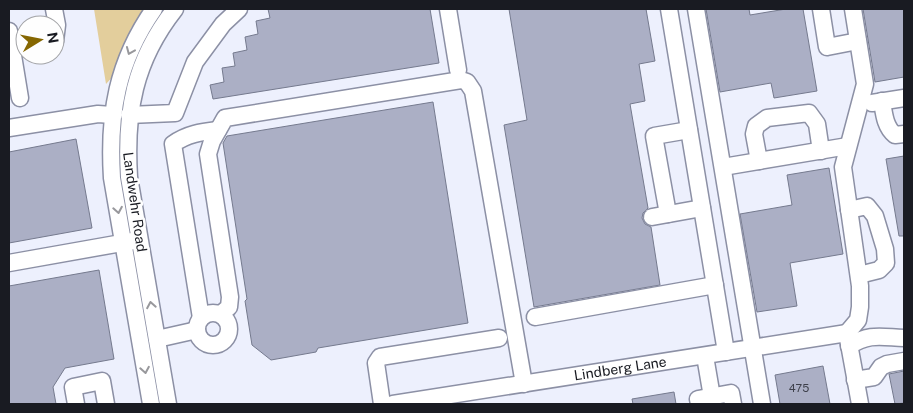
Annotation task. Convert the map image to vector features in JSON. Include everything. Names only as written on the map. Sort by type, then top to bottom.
[{"type":"street","name":"Landwehr Road","points":[[151,404],[112,178],[110,146],[112,115],[124,66],[134,42],[154,9]]},
{"type":"street","name":"Landwehr Road","points":[[168,404],[129,177],[127,146],[129,115],[140,70],[156,36],[175,9]]},
{"type":"street","points":[[129,115],[175,112],[195,62],[223,24],[239,9]]},
{"type":"street","points":[[448,9],[458,70]]},
{"type":"street","points":[[669,9],[726,352]]},
{"type":"street","points":[[696,9],[762,404]]},
{"type":"street","points":[[821,9],[827,47],[858,41]]},
{"type":"street","points":[[852,9],[865,84],[843,167],[859,275],[860,307],[858,320],[848,340],[860,404]]},
{"type":"street","points":[[9,31],[15,45]]},
{"type":"street","points":[[19,65],[20,98]]},
{"type":"street","points":[[221,314],[229,308],[230,298],[208,154],[212,141],[225,118],[461,80],[467,82],[473,91],[524,384]]},
{"type":"street","points":[[860,105],[904,98]]},
{"type":"street","points":[[882,101],[885,120],[889,130],[895,135],[904,134]]},
{"type":"street","points":[[759,161],[754,134],[756,126],[768,118],[809,113],[817,124],[821,151]]},
{"type":"street","points":[[9,128],[98,114],[112,115]]},
{"type":"street","points":[[157,339],[199,324],[210,312],[221,314],[228,322],[230,333],[223,342],[212,345],[202,340],[199,324],[173,144],[197,132],[218,130]]},
{"type":"street","points":[[689,130],[654,136],[660,216],[702,208]]},
{"type":"street","points":[[722,168],[848,146]]},
{"type":"street","points":[[849,210],[867,206],[875,216],[885,249],[886,263],[879,270],[859,275]]},
{"type":"street","points":[[9,263],[140,240]]},
{"type":"street","points":[[535,317],[715,285]]},
{"type":"street","name":"Lindberg Lane","points":[[393,404],[444,400],[524,384],[752,348],[861,339],[872,336],[904,338]]},
{"type":"street","points":[[382,404],[376,364],[380,357],[498,338]]},
{"type":"street","points":[[705,356],[705,400],[731,393],[733,404]]},
{"type":"street","points":[[855,380],[874,376],[881,367],[887,364],[904,361]]},
{"type":"street","points":[[76,404],[73,387],[102,381],[106,404]]},
{"type":"shaded area","points":[[94,9],[146,9],[131,28],[117,72],[106,84]]},
{"type":"building","points":[[268,9],[430,9],[439,63],[213,99],[210,85],[224,82],[222,68],[235,66],[233,53],[247,50],[245,37],[258,34],[256,21],[270,18]]},
{"type":"building","points":[[509,9],[646,9],[655,61],[639,64],[645,101],[630,104],[648,208],[643,213],[642,218],[645,224],[651,227],[660,285],[534,307],[504,125],[527,120]]},
{"type":"building","points":[[706,9],[749,9],[750,15],[786,9],[803,9],[817,91],[774,98],[771,83],[720,92]]},
{"type":"building","points":[[863,9],[904,9],[904,77],[875,82]]},
{"type":"building","points":[[433,102],[468,323],[318,348],[316,352],[271,360],[252,345],[245,301],[247,299],[223,143],[227,136]]},
{"type":"building","points":[[76,139],[92,228],[9,243],[9,152]]},
{"type":"building","points":[[904,156],[904,236],[899,236],[886,159]]},
{"type":"building","points":[[829,168],[843,254],[790,263],[797,306],[757,312],[740,214],[792,205],[787,175]]},
{"type":"building","points":[[99,270],[114,359],[65,368],[53,387],[56,404],[9,404],[9,286]]},
{"type":"building","points":[[823,366],[830,404],[780,404],[775,375]]},
{"type":"building","points":[[904,371],[904,403],[895,404],[889,374]]},
{"type":"building","points":[[674,392],[676,404],[633,404],[632,399]]}]
